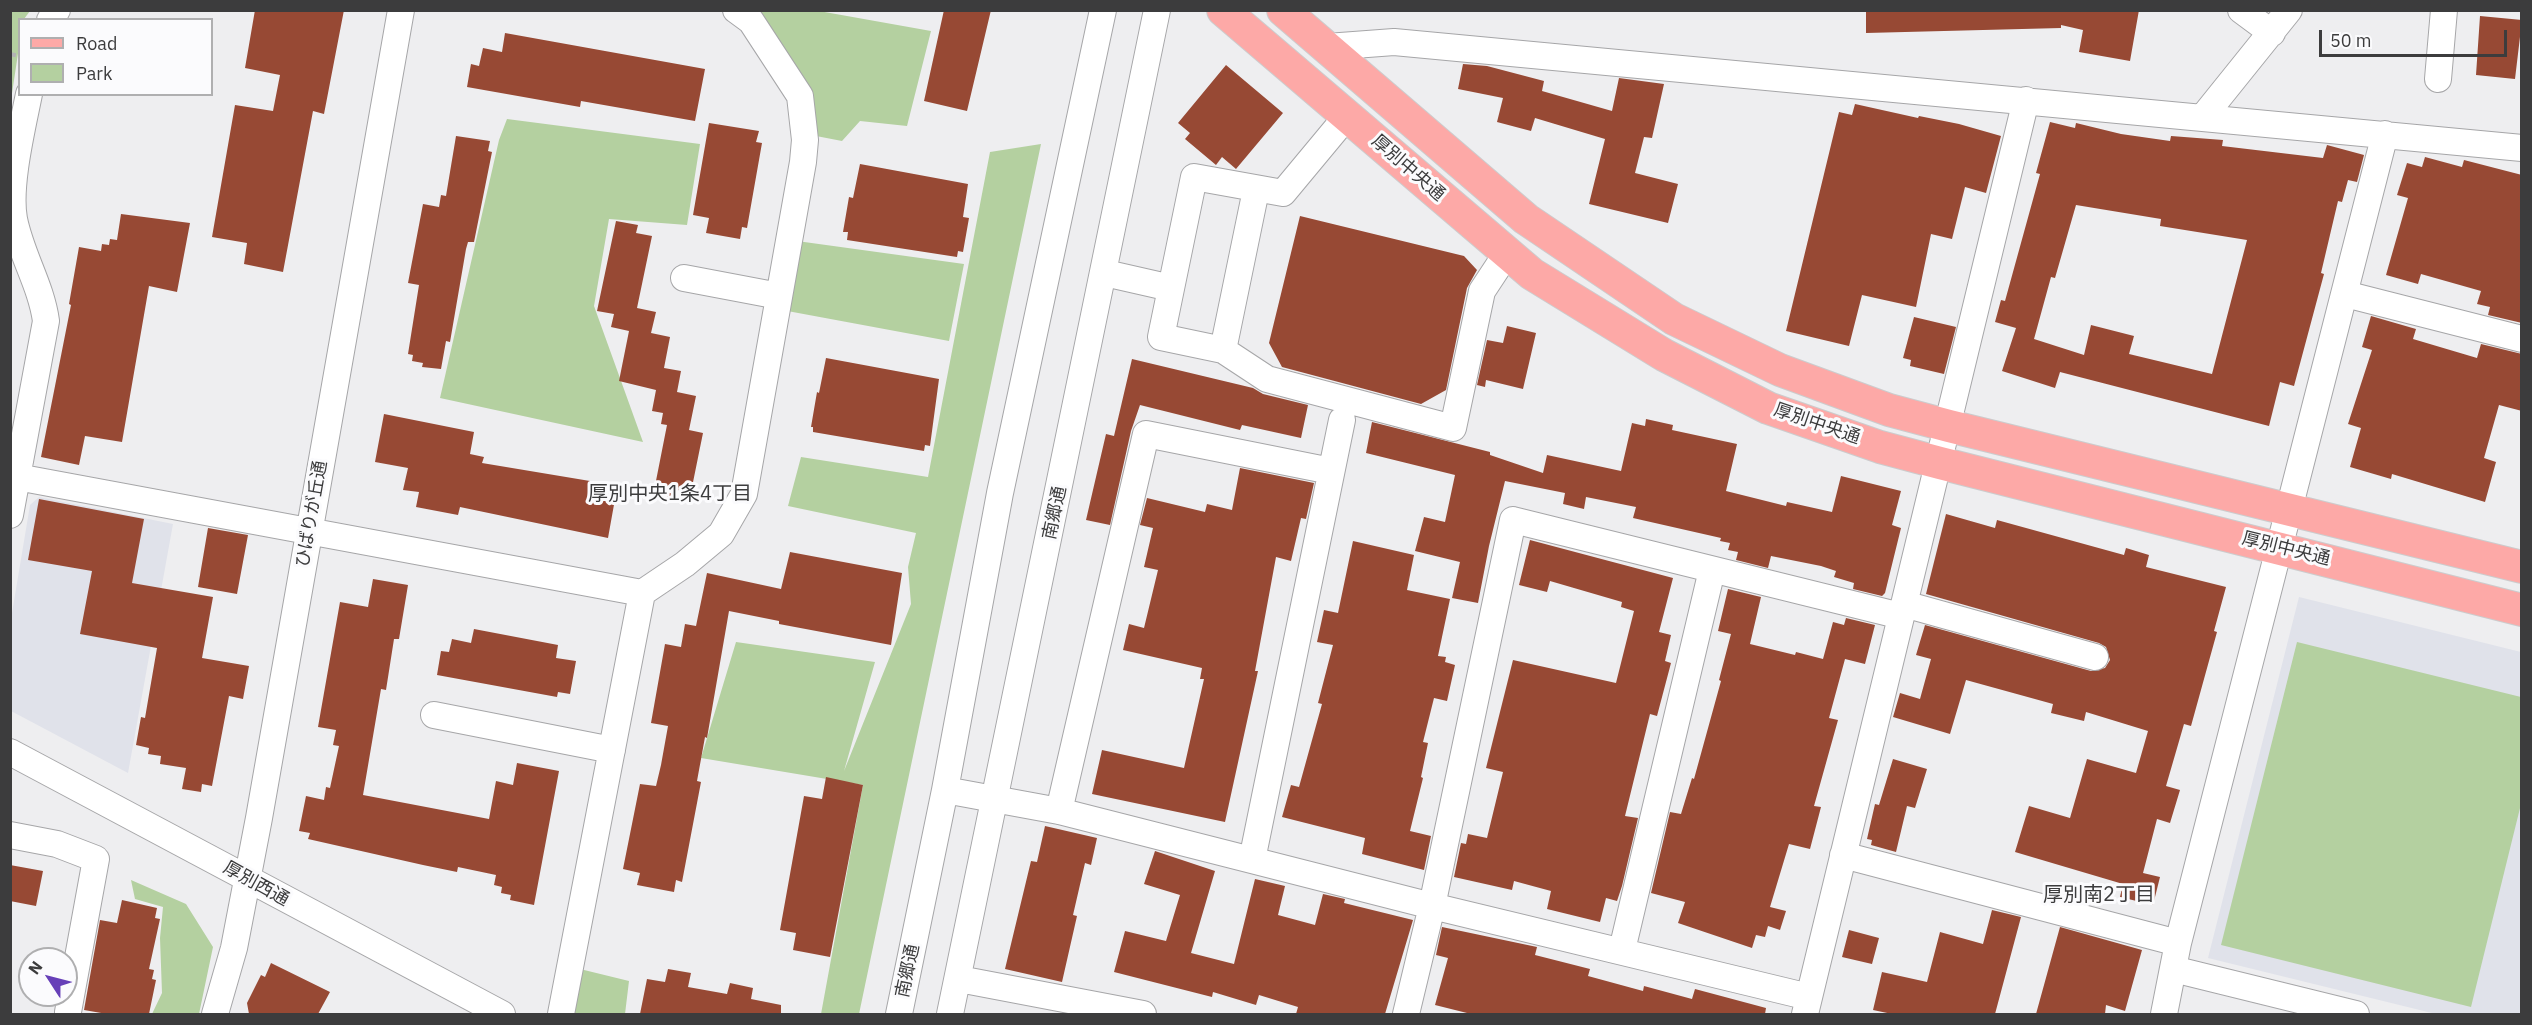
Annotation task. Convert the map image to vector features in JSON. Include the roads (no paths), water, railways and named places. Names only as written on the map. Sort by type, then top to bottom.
[{"type":"main road","name":"厚別中央通","points":[[1223,10],[1532,274],[1664,355],[1768,408],[1880,447],[2522,610]]},
{"type":"main road","name":"厚別中央通","points":[[1283,10],[1526,219],[1674,319],[1780,370],[1889,410],[1949,426],[2522,567]]},
{"type":"street","name":"ひばりが丘通","points":[[214,1014],[234,948],[401,10]]},
{"type":"street","points":[[17,477],[642,593],[685,564],[721,534],[744,494],[803,162],[805,140],[800,96],[752,21],[736,10]]},
{"type":"street","name":"南郷通","points":[[899,1014],[945,790],[999,493],[1103,10]]},
{"type":"street","name":"南郷通","points":[[950,1014],[997,800],[1157,10]]},
{"type":"street","points":[[2241,10],[2272,33]]},
{"type":"street","points":[[2204,117],[2289,10]]},
{"type":"street","points":[[2438,79],[2444,10]]},
{"type":"street","points":[[1327,47],[1394,42],[2522,148]]},
{"type":"street","points":[[10,515],[46,321],[43,298],[15,223],[12,203],[29,96]]},
{"type":"street","points":[[945,790],[1059,811],[1432,906],[1622,950],[1807,1006],[2026,100]]},
{"type":"street","points":[[1347,116],[1283,193],[1194,177],[1161,337],[1223,350],[1267,380],[1453,428],[1482,291],[1507,253]]},
{"type":"street","points":[[2164,1014],[2178,943],[2385,134]]},
{"type":"street","points":[[1223,350],[1256,189]]},
{"type":"street","points":[[1105,273],[1171,288]]},
{"type":"street","points":[[684,278],[779,296]]},
{"type":"street","points":[[2344,294],[2522,339]]},
{"type":"street","points":[[1252,860],[1342,420]]},
{"type":"street","points":[[1059,811],[1146,434],[1331,471]]},
{"type":"street","points":[[1406,1014],[1432,906],[1513,520],[1712,570],[1902,610],[2095,657]]},
{"type":"street","points":[[1622,950],[1712,570]]},
{"type":"street","points":[[561,1014],[642,593]]},
{"type":"street","points":[[434,715],[612,750]]},
{"type":"street","name":"厚別西通","points":[[10,752],[502,1014]]},
{"type":"street","points":[[10,836],[57,844],[96,859],[68,1012]]},
{"type":"street","points":[[1843,855],[2178,943]]},
{"type":"street","points":[[2173,969],[2356,1014]]},
{"type":"street","points":[[959,979],[1143,1014]]},
{"type":"district","name":"厚別中央1条4丁目","points":[[670,494]]},
{"type":"district","name":"厚別南2丁目","points":[[2099,895]]}]
